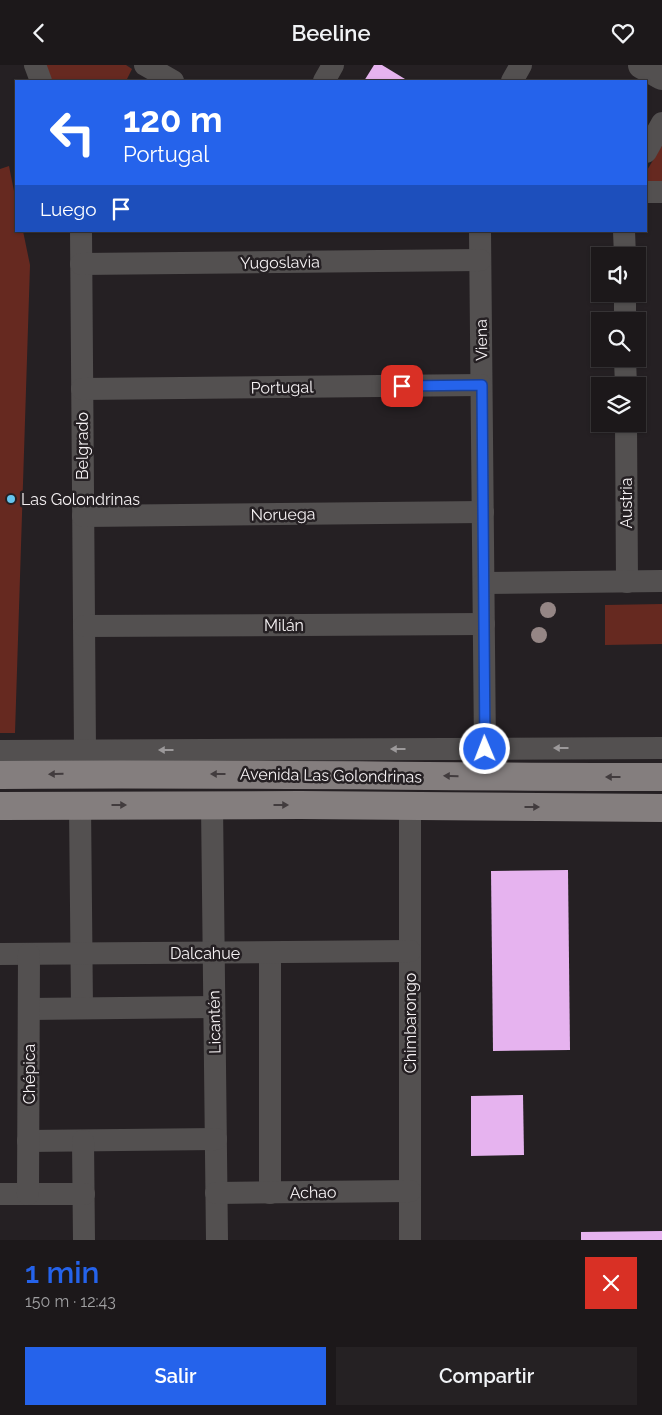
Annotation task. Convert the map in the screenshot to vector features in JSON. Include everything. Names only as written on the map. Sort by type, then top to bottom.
[{"type":"main road","name":"Avenida Las Golondrinas","points":[[0,775],[303,773],[478,777],[662,777]]},
{"type":"main road","name":"Avenida Las Golondrinas","points":[[0,806],[212,805],[662,808]]},
{"type":"street","points":[[35,65],[41,80]]},
{"type":"street","points":[[325,80],[333,65]]},
{"type":"street","points":[[513,80],[521,65]]},
{"type":"street","points":[[642,65],[662,76]]},
{"type":"street","points":[[146,70],[171,80]]},
{"type":"street","points":[[647,150],[662,123]]},
{"type":"street","points":[[647,193],[662,192]]},
{"type":"street","name":"Belgrado","points":[[81,232],[85,750]]},
{"type":"street","name":"Viena","points":[[480,232],[485,749]]},
{"type":"street","points":[[624,232],[625,247]]},
{"type":"street","name":"Yugoslavia","points":[[81,264],[480,260]]},
{"type":"street","name":"Portugal","points":[[82,389],[482,385]]},
{"type":"street","name":"Austria","points":[[626,432],[627,582]]},
{"type":"street","name":"Noruega","points":[[83,516],[483,512]]},
{"type":"street","points":[[484,583],[662,581]]},
{"type":"street","name":"Milán","points":[[84,627],[484,624]]},
{"type":"street","name":"Avenida Las Golondrinas","points":[[0,751],[662,748]]},
{"type":"street","points":[[80,805],[82,1008]]},
{"type":"street","name":"Licantén","points":[[212,805],[217,1240]]},
{"type":"street","name":"Chimbarongo","points":[[410,807],[410,1240]]},
{"type":"street","name":"Dalcahue","points":[[0,954],[410,951]]},
{"type":"street","points":[[270,953],[270,1193]]},
{"type":"street","name":"Chépica","points":[[28,1194],[29,954]]},
{"type":"street","points":[[29,1009],[214,1007]]},
{"type":"street","points":[[28,1141],[216,1139]]},
{"type":"street","points":[[83,1141],[84,1240]]},
{"type":"street","name":"Achao","points":[[216,1193],[410,1191]]},
{"type":"street","points":[[0,1194],[84,1194]]},
{"type":"shaded area","points":[[45,65],[126,65],[132,69],[126,80],[50,80]]},
{"type":"shaded area","points":[[662,145],[662,186],[647,186],[647,170]]},
{"type":"shaded area","name":"Las Golondrinas","points":[[9,166],[15,196],[15,232],[23,232],[30,265],[15,733],[0,733],[0,169]]},
{"type":"shaded area","points":[[662,604],[662,644],[605,645],[605,605]]},
{"type":"building","points":[[374,65],[382,65],[405,79],[404,80],[365,80]]},
{"type":"building","points":[[568,870],[570,1050],[493,1051],[491,871]]},
{"type":"building","points":[[523,1095],[524,1155],[471,1156],[471,1096]]},
{"type":"building","points":[[662,1231],[662,1240],[581,1240],[581,1232]]},
{"type":"place","name":"Las Golondrinas","points":[[11,499]]},
{"type":"route","points":[[402,386],[482,385],[485,749]]}]
